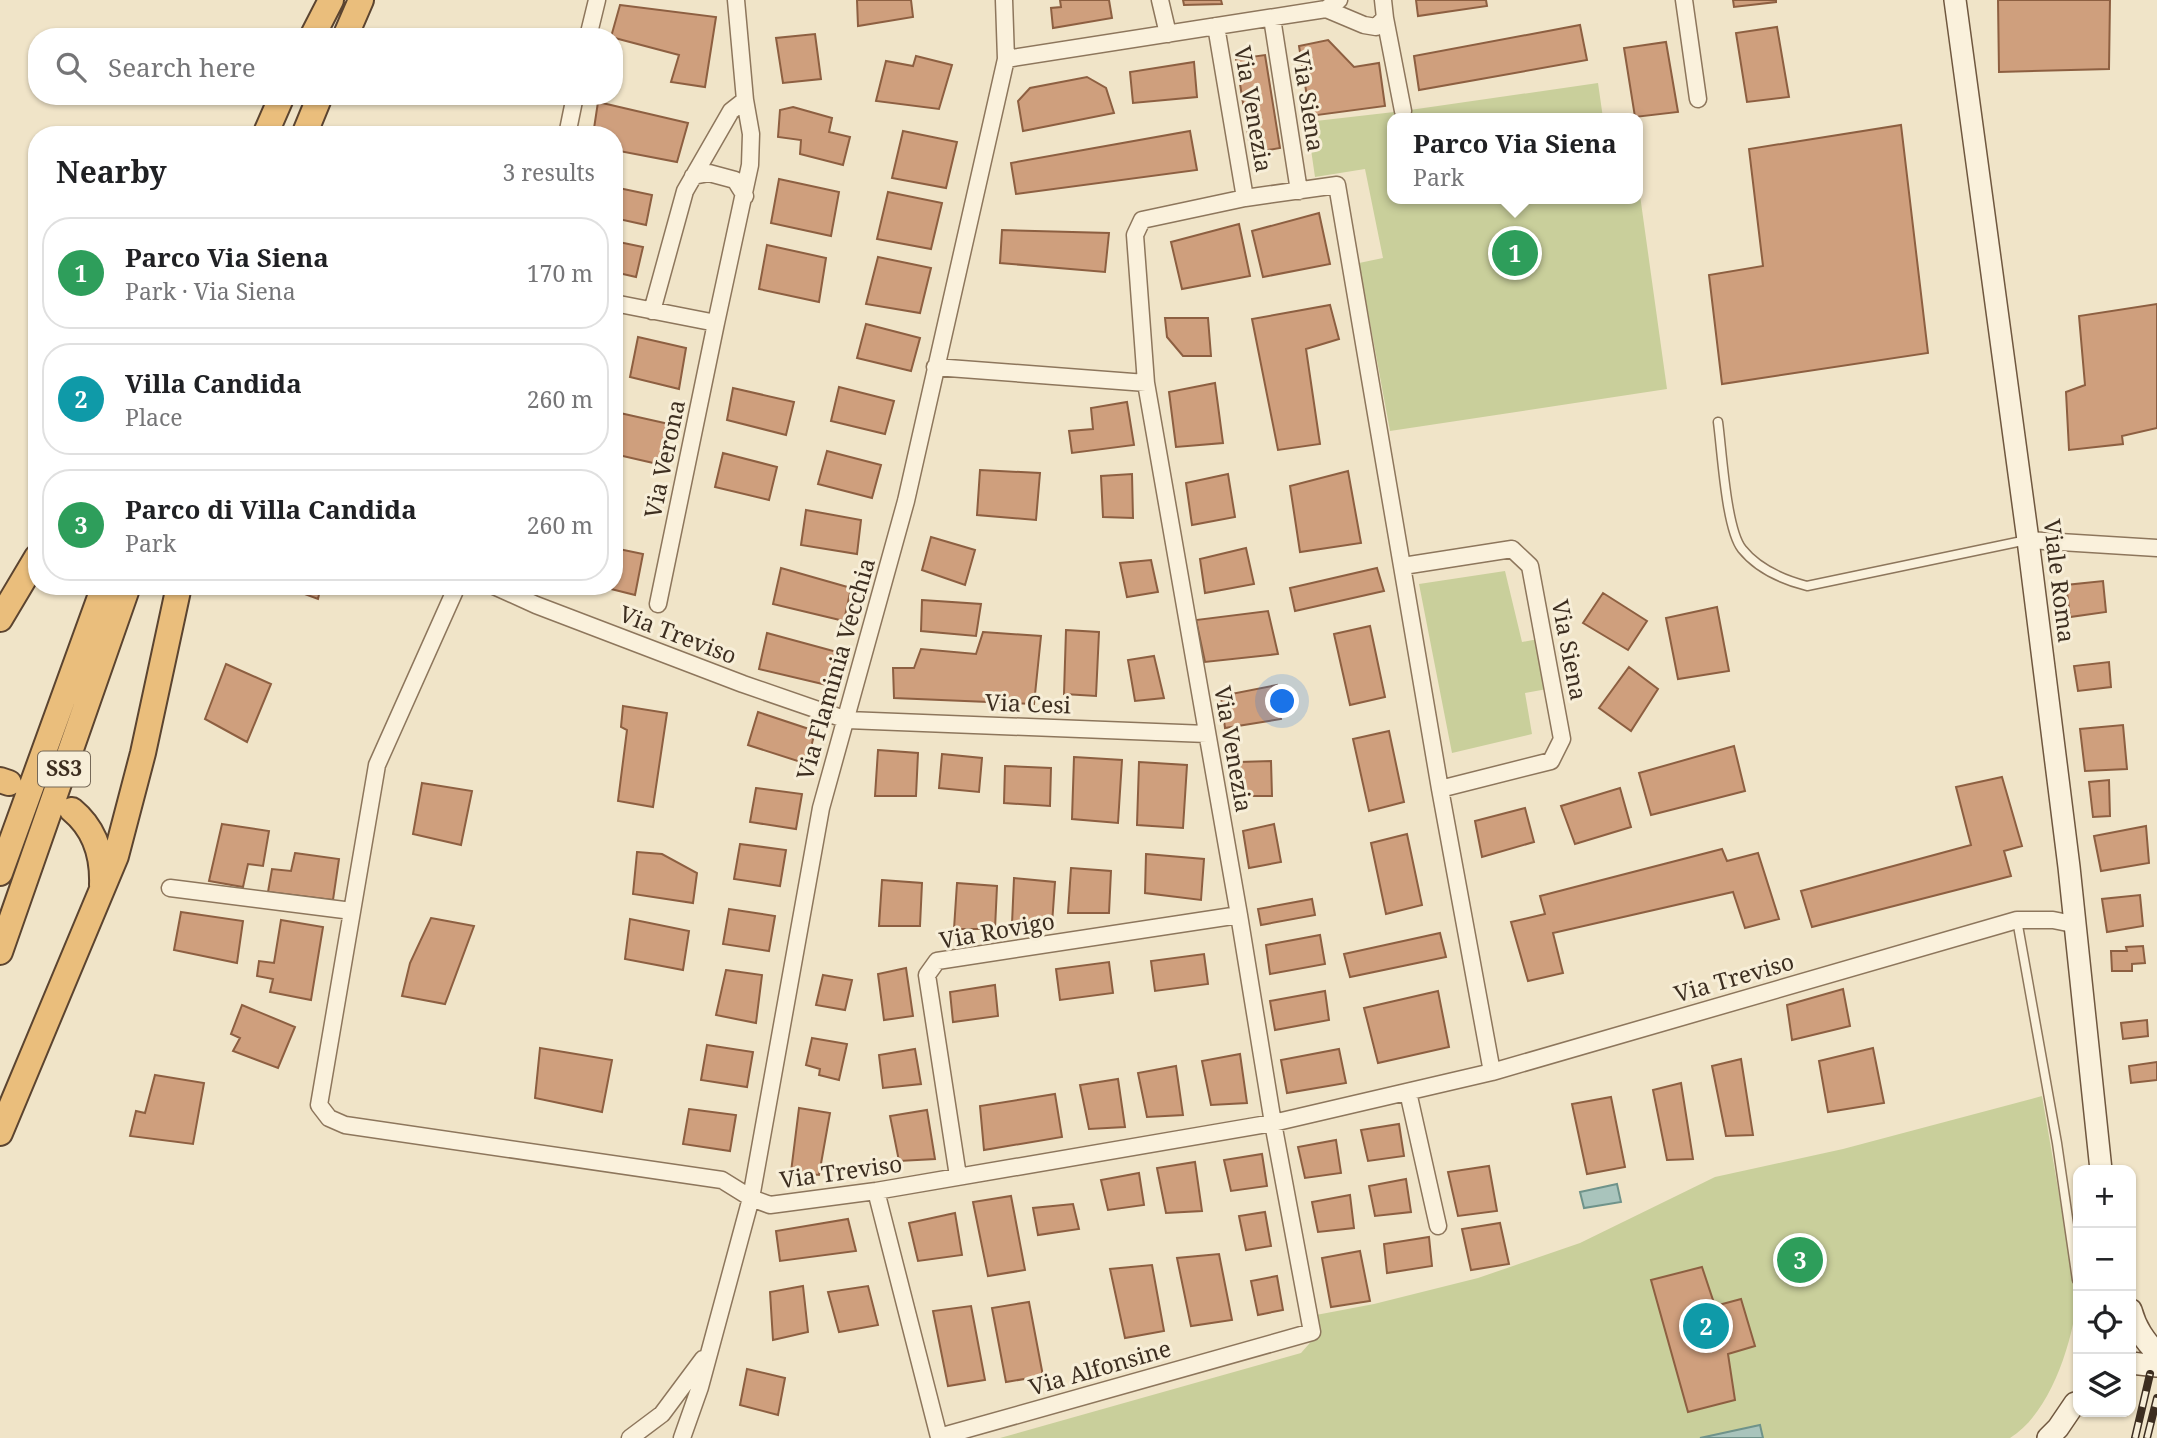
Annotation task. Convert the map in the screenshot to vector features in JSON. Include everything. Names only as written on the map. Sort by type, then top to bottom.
[{"type":"highway","points":[[317,28],[332,0]]},
{"type":"highway","points":[[321,28],[332,0]]},
{"type":"highway","points":[[349,28],[360,1]]},
{"type":"highway","points":[[353,28],[360,1]]},
{"type":"highway","points":[[269,126],[278,105]]},
{"type":"highway","points":[[282,126],[291,105]]},
{"type":"highway","points":[[308,126],[316,105]]},
{"type":"highway","points":[[324,126],[331,105]]},
{"type":"highway","points":[[0,619],[28,572]]},
{"type":"highway","name":"SS3","points":[[0,873],[101,595]]},
{"type":"highway","name":"SS3","points":[[0,952],[125,595]]},
{"type":"highway","points":[[0,1133],[122,836],[143,754],[177,595]]},
{"type":"highway","points":[[72,810],[91,831],[95,841],[102,870],[101,890]]},
{"type":"main road","name":"Viale Roma","points":[[1955,0],[2028,540],[2067,854],[2100,1165]]},
{"type":"main road","points":[[2136,1326],[2145,1341],[2157,1353]]},
{"type":"main road","points":[[2136,1364],[2157,1366]]},
{"type":"main road","points":[[2048,1438],[2058,1429],[2073,1407]]},
{"type":"main road","points":[[2072,1438],[2073,1412]]},
{"type":"street","points":[[590,28],[597,0]]},
{"type":"street","name":"Via Verona","points":[[658,604],[750,166],[751,134],[745,100],[736,0]]},
{"type":"street","name":"Via Flaminia Vecchia","points":[[682,1438],[709,1352],[751,1198],[821,808],[906,501],[1006,59],[1004,0]]},
{"type":"street","points":[[1160,0],[1168,34]]},
{"type":"street","points":[[1383,0],[1404,111]]},
{"type":"street","points":[[1684,0],[1698,99]]},
{"type":"street","points":[[1272,18],[1333,4],[1364,25],[1376,27],[1385,18]]},
{"type":"street","name":"Via Venezia","points":[[1006,59],[1272,18]]},
{"type":"street","name":"Via Siena","points":[[1272,18],[1299,191]]},
{"type":"street","name":"Via Venezia","points":[[1216,26],[1245,198]]},
{"type":"street","points":[[652,311],[678,211],[693,176],[732,111],[745,100]]},
{"type":"street","points":[[569,126],[573,105]]},
{"type":"street","points":[[693,176],[709,173],[735,180],[745,196]]},
{"type":"street","points":[[1299,191],[1337,185],[1440,789],[1492,1072]]},
{"type":"street","name":"Via Venezia","points":[[1273,1123],[1146,383],[1135,235],[1142,220],[1245,198],[1299,191]]},
{"type":"street","points":[[623,305],[716,323]]},
{"type":"street","points":[[935,367],[1146,383]]},
{"type":"street","points":[[2028,540],[2157,548]]},
{"type":"street","name":"Via Siena","points":[[1404,566],[1512,549],[1530,566],[1562,739],[1551,761],[1440,789]]},
{"type":"street","name":"Via Treviso","points":[[453,595],[377,765],[319,1105],[329,1118],[345,1125],[722,1180],[751,1198],[770,1205],[876,1191],[1273,1123],[1492,1072],[2017,920],[2053,920],[2073,924]]},
{"type":"street","name":"Via Treviso","points":[[514,595],[717,674],[847,720]]},
{"type":"street","name":"Via Cesi","points":[[847,720],[1207,734]]},
{"type":"street","points":[[170,888],[352,911]]},
{"type":"street","name":"Via Rovigo","points":[[958,1176],[927,975],[937,961],[1239,915]]},
{"type":"street","points":[[1408,1092],[1438,1226]]},
{"type":"street","name":"Via Alfonsine","points":[[876,1191],[939,1437],[1312,1332],[1273,1123]]},
{"type":"street","name":"Via Flaminia Vecchia","points":[[630,1438],[662,1414],[709,1352]]},
{"type":"lane","points":[[1718,422],[1733,532],[1742,549],[1767,570],[1786,580],[1807,586],[2028,540]]},
{"type":"lane","points":[[2017,920],[2057,1143],[2073,1253]]},
{"type":"green space","points":[[1598,83],[1602,113],[1387,113],[1387,204],[1641,204],[1667,389],[1390,431],[1359,263],[1383,258],[1365,169],[1315,177],[1307,122]]},
{"type":"green space","points":[[1505,571],[1522,642],[1538,639],[1547,689],[1525,693],[1532,734],[1452,753],[1419,584]]},
{"type":"green space","points":[[2042,1096],[2073,1275],[2073,1322],[2068,1345],[2050,1390],[2025,1426],[2010,1438],[1000,1438],[1301,1353],[1316,1336],[1316,1315],[1374,1304],[1478,1278],[1580,1243],[1715,1177],[1843,1149]]},
{"type":"water","points":[[1617,1184],[1621,1202],[1584,1208],[1580,1192]]},
{"type":"water","points":[[1760,1425],[1763,1438],[1700,1438]]},
{"type":"building","points":[[857,0],[911,0],[913,17],[858,26]]},
{"type":"building","points":[[1060,0],[1109,0],[1112,18],[1053,28],[1051,8],[1061,7]]},
{"type":"building","points":[[1183,0],[1221,0],[1222,4],[1184,5]]},
{"type":"building","points":[[1416,0],[1486,0],[1487,6],[1418,16]]},
{"type":"building","points":[[1733,0],[1776,0],[1776,2],[1734,7]]},
{"type":"building","points":[[1998,0],[2110,0],[2109,69],[1999,72]]},
{"type":"building","points":[[620,5],[716,17],[705,87],[671,82],[679,55],[623,40],[623,28],[614,28]]},
{"type":"building","points":[[1580,25],[1587,60],[1419,90],[1414,56]]},
{"type":"building","points":[[1777,27],[1789,97],[1747,102],[1736,33]]},
{"type":"building","points":[[815,34],[821,79],[783,83],[776,38]]},
{"type":"building","points":[[1328,40],[1354,67],[1379,63],[1385,106],[1310,116],[1299,46]]},
{"type":"building","points":[[1666,42],[1678,112],[1643,116],[1643,113],[1634,113],[1624,48]]},
{"type":"building","points":[[1265,55],[1280,148],[1251,153],[1236,59]]},
{"type":"building","points":[[916,56],[952,65],[939,109],[876,101],[886,61],[913,66]]},
{"type":"building","points":[[1194,62],[1197,97],[1133,103],[1130,72]]},
{"type":"building","points":[[1087,77],[1106,88],[1114,113],[1023,131],[1018,101],[1030,88]]},
{"type":"building","points":[[598,105],[611,105],[688,123],[677,162],[623,152],[623,126],[594,126]]},
{"type":"building","points":[[793,107],[832,118],[829,132],[850,137],[843,165],[800,154],[801,140],[778,137],[780,110]]},
{"type":"building","points":[[1901,125],[1928,353],[1722,384],[1709,275],[1763,266],[1749,149]]},
{"type":"building","points":[[903,131],[957,142],[946,188],[892,178]]},
{"type":"building","points":[[1190,131],[1197,170],[1016,194],[1011,163]]},
{"type":"building","points":[[779,179],[839,192],[831,236],[771,223]]},
{"type":"building","points":[[623,189],[652,195],[646,225],[623,220]]},
{"type":"building","points":[[888,192],[942,203],[931,249],[877,239]]},
{"type":"building","points":[[1319,213],[1330,264],[1263,277],[1252,231]]},
{"type":"building","points":[[1239,224],[1250,276],[1182,289],[1171,242]]},
{"type":"building","points":[[1002,230],[1109,233],[1105,272],[1000,263]]},
{"type":"building","points":[[623,243],[643,247],[636,277],[623,274]]},
{"type":"building","points":[[767,245],[826,258],[819,302],[759,289]]},
{"type":"building","points":[[878,257],[931,268],[920,313],[866,304]]},
{"type":"building","points":[[2157,304],[2157,428],[2122,436],[2123,444],[2069,450],[2066,392],[2085,385],[2079,316]]},
{"type":"building","points":[[1330,305],[1339,339],[1306,349],[1320,444],[1278,450],[1252,319]]},
{"type":"building","points":[[1165,318],[1208,318],[1211,356],[1183,356],[1167,337]]},
{"type":"building","points":[[866,324],[920,338],[911,371],[857,358]]},
{"type":"building","points":[[638,337],[686,348],[679,389],[630,377]]},
{"type":"building","points":[[1215,383],[1223,443],[1176,447],[1169,392]]},
{"type":"building","points":[[839,387],[894,401],[885,434],[831,421]]},
{"type":"building","points":[[733,388],[794,402],[786,435],[727,420]]},
{"type":"building","points":[[1127,402],[1134,445],[1072,453],[1069,431],[1093,429],[1091,408]]},
{"type":"building","points":[[623,414],[669,424],[662,465],[623,456]]},
{"type":"building","points":[[827,451],[881,465],[872,498],[818,484]]},
{"type":"building","points":[[723,453],[777,467],[769,500],[715,487]]},
{"type":"building","points":[[980,470],[1040,473],[1036,520],[977,515]]},
{"type":"building","points":[[1348,471],[1361,543],[1300,552],[1290,486]]},
{"type":"building","points":[[1132,474],[1133,518],[1103,517],[1101,476]]},
{"type":"building","points":[[1228,474],[1235,517],[1192,525],[1186,483]]},
{"type":"building","points":[[806,510],[861,520],[857,554],[801,545]]},
{"type":"building","points":[[931,537],[975,550],[965,585],[922,570]]},
{"type":"building","points":[[1246,548],[1254,584],[1205,593],[1200,559]]},
{"type":"building","points":[[623,550],[643,554],[635,595],[623,592]]},
{"type":"building","points":[[1151,560],[1158,592],[1127,597],[1120,563]]},
{"type":"building","points":[[781,568],[851,588],[844,621],[773,604]]},
{"type":"building","points":[[1377,568],[1384,591],[1295,611],[1290,588]]},
{"type":"building","points":[[2103,581],[2106,612],[2070,617],[2066,585]]},
{"type":"building","points":[[1603,593],[1647,621],[1628,650],[1583,623]]},
{"type":"building","points":[[922,600],[981,604],[976,636],[921,631]]},
{"type":"building","points":[[1717,607],[1729,671],[1678,679],[1666,618]]},
{"type":"building","points":[[1268,611],[1278,654],[1205,662],[1196,620]]},
{"type":"building","points":[[1370,626],[1385,697],[1350,705],[1334,634]]},
{"type":"building","points":[[1066,630],[1099,632],[1096,696],[1064,694]]},
{"type":"building","points":[[983,632],[1041,636],[1034,704],[894,698],[893,668],[914,668],[921,649],[976,654]]},
{"type":"building","points":[[767,633],[837,652],[831,686],[759,669]]},
{"type":"building","points":[[1154,656],[1164,698],[1135,701],[1128,660]]},
{"type":"building","points":[[2109,662],[2111,687],[2078,691],[2074,666]]},
{"type":"building","points":[[226,664],[271,684],[247,742],[205,719]]},
{"type":"building","points":[[1629,667],[1658,689],[1631,731],[1599,708]]},
{"type":"building","points":[[1277,685],[1281,719],[1225,728],[1221,696]]},
{"type":"building","points":[[623,706],[667,713],[653,807],[618,801],[627,730],[621,727]]},
{"type":"building","points":[[758,712],[815,731],[807,764],[748,745]]},
{"type":"building","points":[[2123,725],[2127,769],[2085,771],[2080,729]]},
{"type":"building","points":[[1389,731],[1404,802],[1369,811],[1353,739]]},
{"type":"building","points":[[1734,746],[1745,791],[1651,815],[1639,773]]},
{"type":"building","points":[[878,750],[918,753],[916,796],[875,796]]},
{"type":"building","points":[[942,754],[982,758],[979,792],[939,788]]},
{"type":"building","points":[[1074,757],[1122,760],[1118,823],[1072,819]]},
{"type":"building","points":[[1271,761],[1272,796],[1241,796],[1239,762]]},
{"type":"building","points":[[1139,762],[1187,765],[1183,828],[1137,825]]},
{"type":"building","points":[[1005,766],[1051,768],[1050,806],[1004,803]]},
{"type":"building","points":[[2002,777],[2022,846],[2004,851],[2011,876],[1812,927],[1801,891],[1971,845],[1956,787]]},
{"type":"building","points":[[2109,780],[2110,816],[2093,817],[2089,782]]},
{"type":"building","points":[[422,783],[472,791],[461,845],[413,834]]},
{"type":"building","points":[[756,788],[802,794],[796,829],[750,822]]},
{"type":"building","points":[[1620,788],[1631,827],[1575,844],[1561,806]]},
{"type":"building","points":[[1525,808],[1534,842],[1482,857],[1475,821]]},
{"type":"building","points":[[222,824],[269,831],[263,866],[248,864],[243,887],[209,881]]},
{"type":"building","points":[[1274,824],[1281,862],[1249,868],[1243,831]]},
{"type":"building","points":[[2146,826],[2149,863],[2101,871],[2094,836]]},
{"type":"building","points":[[1407,834],[1422,905],[1386,914],[1371,843]]},
{"type":"building","points":[[740,844],[786,850],[780,886],[734,879]]},
{"type":"building","points":[[1722,849],[1727,861],[1758,853],[1779,919],[1745,928],[1733,892],[1553,933],[1563,973],[1528,981],[1511,922],[1545,914],[1540,896]]},
{"type":"building","points":[[637,852],[662,854],[697,873],[693,903],[633,894]]},
{"type":"building","points":[[295,853],[339,859],[333,900],[268,892],[272,869],[291,871]]},
{"type":"building","points":[[1146,854],[1204,859],[1201,900],[1145,893]]},
{"type":"building","points":[[1071,868],[1111,871],[1109,913],[1068,913]]},
{"type":"building","points":[[1014,878],[1055,882],[1052,924],[1012,924]]},
{"type":"building","points":[[882,880],[922,883],[920,926],[879,926]]},
{"type":"building","points":[[957,883],[997,886],[995,929],[954,929]]},
{"type":"building","points":[[2140,895],[2143,926],[2107,932],[2102,899]]},
{"type":"building","points":[[1312,899],[1315,915],[1261,925],[1258,909]]},
{"type":"building","points":[[729,909],[775,916],[769,951],[723,944]]},
{"type":"building","points":[[181,912],[243,921],[237,963],[174,950]]},
{"type":"building","points":[[431,918],[474,926],[445,1004],[402,996],[410,963]]},
{"type":"building","points":[[630,919],[689,931],[683,970],[625,959]]},
{"type":"building","points":[[281,920],[323,927],[311,1000],[270,992],[273,979],[257,976],[259,961],[274,963]]},
{"type":"building","points":[[1440,933],[1446,957],[1350,977],[1344,954]]},
{"type":"building","points":[[1320,935],[1325,964],[1270,974],[1266,945]]},
{"type":"building","points":[[2143,946],[2145,963],[2132,964],[2132,971],[2112,971],[2111,951],[2127,951],[2126,947]]},
{"type":"building","points":[[1204,954],[1208,984],[1155,991],[1151,961]]},
{"type":"building","points":[[1109,962],[1113,993],[1060,1000],[1056,969]]},
{"type":"building","points":[[906,968],[913,1016],[884,1020],[878,974]]},
{"type":"building","points":[[726,970],[762,975],[756,1023],[716,1015]]},
{"type":"building","points":[[823,975],[852,980],[845,1010],[816,1005]]},
{"type":"building","points":[[995,985],[998,1016],[953,1022],[950,992]]},
{"type":"building","points":[[1843,989],[1850,1026],[1792,1040],[1787,1005]]},
{"type":"building","points":[[1325,991],[1329,1020],[1275,1030],[1270,1001]]},
{"type":"building","points":[[1438,991],[1449,1047],[1378,1063],[1364,1008]]},
{"type":"building","points":[[242,1005],[295,1027],[278,1068],[233,1051],[240,1038],[231,1034]]},
{"type":"building","points":[[2147,1020],[2148,1036],[2123,1039],[2121,1023]]},
{"type":"building","points":[[812,1038],[847,1044],[839,1080],[819,1075],[820,1069],[806,1065]]},
{"type":"building","points":[[707,1045],[753,1052],[747,1087],[701,1080]]},
{"type":"building","points":[[540,1048],[612,1060],[602,1112],[535,1098]]},
{"type":"building","points":[[1873,1048],[1884,1103],[1828,1112],[1819,1061]]},
{"type":"building","points":[[915,1049],[921,1084],[883,1088],[879,1055]]},
{"type":"building","points":[[1339,1049],[1346,1083],[1287,1093],[1281,1060]]},
{"type":"building","points":[[1240,1054],[1247,1103],[1211,1105],[1202,1061]]},
{"type":"building","points":[[1741,1059],[1753,1135],[1726,1136],[1712,1066]]},
{"type":"building","points":[[2157,1062],[2157,1080],[2131,1083],[2129,1066]]},
{"type":"building","points":[[1176,1066],[1183,1115],[1147,1117],[1138,1073]]},
{"type":"building","points":[[155,1075],[204,1083],[193,1144],[130,1136],[136,1111],[145,1113]]},
{"type":"building","points":[[1118,1079],[1125,1127],[1089,1129],[1080,1085]]},
{"type":"building","points":[[1681,1083],[1693,1159],[1667,1160],[1653,1090]]},
{"type":"building","points":[[1055,1094],[1062,1137],[984,1150],[980,1106]]},
{"type":"building","points":[[1611,1097],[1625,1167],[1587,1174],[1572,1104]]},
{"type":"building","points":[[799,1108],[830,1113],[819,1175],[791,1172]]},
{"type":"building","points":[[689,1109],[736,1115],[730,1151],[683,1144]]},
{"type":"building","points":[[927,1110],[935,1159],[899,1161],[890,1116]]},
{"type":"building","points":[[1399,1124],[1404,1156],[1368,1161],[1361,1130]]},
{"type":"building","points":[[1336,1140],[1341,1173],[1305,1178],[1298,1147]]},
{"type":"building","points":[[1262,1154],[1267,1186],[1231,1191],[1224,1160]]},
{"type":"building","points":[[1195,1162],[1202,1211],[1166,1213],[1157,1168]]},
{"type":"building","points":[[1489,1166],[1497,1211],[1458,1216],[1448,1172]]},
{"type":"building","points":[[1139,1173],[1144,1205],[1108,1210],[1101,1180]]},
{"type":"building","points":[[1406,1179],[1411,1212],[1375,1216],[1369,1186]]},
{"type":"building","points":[[1350,1195],[1354,1228],[1318,1232],[1312,1202]]},
{"type":"building","points":[[1011,1196],[1025,1270],[988,1276],[973,1202]]},
{"type":"building","points":[[1073,1204],[1079,1229],[1038,1235],[1033,1208]]},
{"type":"building","points":[[1265,1212],[1271,1246],[1246,1250],[1239,1216]]},
{"type":"building","points":[[955,1213],[962,1255],[918,1261],[909,1223]]},
{"type":"building","points":[[848,1219],[856,1251],[780,1261],[776,1231]]},
{"type":"building","points":[[1500,1223],[1509,1264],[1471,1270],[1462,1229]]},
{"type":"building","points":[[1429,1237],[1432,1266],[1387,1273],[1384,1244]]},
{"type":"building","points":[[1360,1251],[1370,1301],[1331,1307],[1322,1258]]},
{"type":"building","points":[[1219,1254],[1232,1320],[1191,1326],[1177,1258]]},
{"type":"building","points":[[1152,1265],[1164,1331],[1125,1338],[1110,1269]]},
{"type":"building","points":[[1702,1267],[1715,1306],[1741,1299],[1755,1346],[1728,1354],[1735,1400],[1688,1412],[1651,1280]]},
{"type":"building","points":[[1277,1276],[1283,1310],[1258,1315],[1251,1281]]},
{"type":"building","points":[[803,1286],[808,1332],[773,1340],[770,1292]]},
{"type":"building","points":[[868,1286],[878,1325],[839,1332],[828,1292]]},
{"type":"building","points":[[1029,1302],[1043,1376],[1006,1382],[992,1308]]},
{"type":"building","points":[[971,1306],[985,1380],[948,1386],[933,1311]]},
{"type":"building","points":[[747,1369],[785,1378],[778,1415],[740,1405]]},
{"type":"railway","points":[[2135,1438],[2150,1374]]},
{"type":"railway","points":[[2147,1438],[2157,1398]]},
{"type":"place","name":"Parco Via Siena","points":[[1515,253]]},
{"type":"place","name":"Parco di Villa Candida","points":[[1800,1260]]},
{"type":"place","name":"Villa Candida","points":[[1706,1326]]}]
